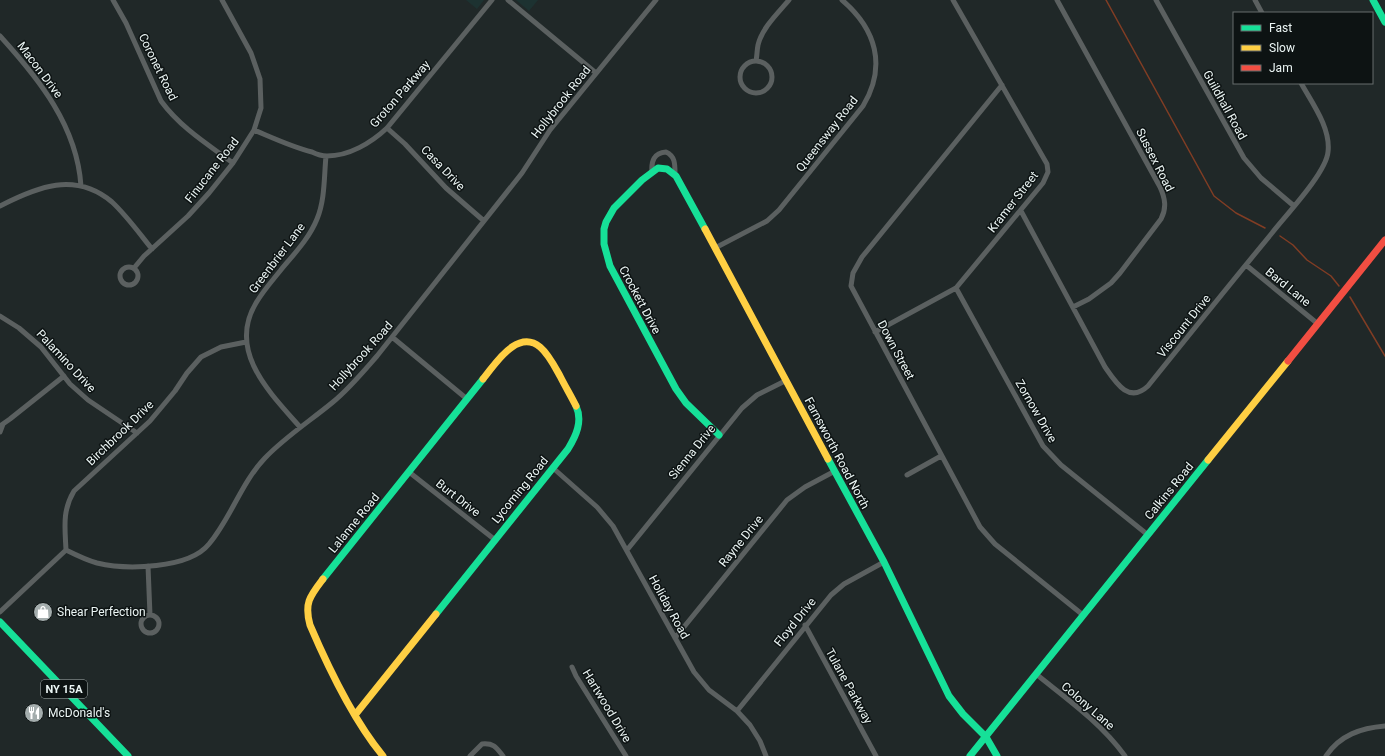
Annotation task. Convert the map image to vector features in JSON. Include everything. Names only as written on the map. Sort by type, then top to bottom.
[{"type":"street","name":"Coronet Road","points":[[113,0],[126,23],[161,101],[168,111],[185,128],[233,163]]},
{"type":"street","name":"Finucane Road","points":[[134,268],[144,256],[188,216],[233,163],[254,130],[261,108],[260,79],[251,53],[222,0]]},
{"type":"street","name":"Groton Parkway","points":[[254,130],[291,146],[326,156],[343,154],[358,148],[374,139],[387,128],[492,0]]},
{"type":"street","points":[[508,0],[596,73]]},
{"type":"street","name":"Hollybrook Road","points":[[66,550],[85,559],[105,564],[148,566],[188,559],[204,550],[220,530],[258,466],[271,452],[324,409],[359,377],[522,173],[550,130],[656,0]]},
{"type":"street","points":[[756,61],[758,44],[762,35],[768,25],[789,0]]},
{"type":"street","name":"Queensway Road","points":[[715,248],[767,221],[779,210],[859,112],[868,98],[872,90],[875,71],[874,46],[862,21],[853,9],[842,0]]},
{"type":"street","name":"Kramer Street","points":[[875,332],[956,288],[1043,183],[1048,172],[1048,168],[953,0]]},
{"type":"street","name":"Sussex Road","points":[[1058,0],[1160,187],[1165,204],[1164,215],[1161,220],[1120,273],[1101,291],[1073,307]]},
{"type":"street","name":"Guildhall Road","points":[[1156,0],[1241,154],[1261,178],[1294,206]]},
{"type":"street","points":[[1255,0],[1261,12]]},
{"type":"street","points":[[1373,0],[1385,22]]},
{"type":"street","name":"Macon Drive","points":[[0,36],[36,78],[59,113],[76,154],[80,171],[81,186]]},
{"type":"street","points":[[756,61],[761,62],[769,69],[772,79],[767,89],[762,92],[752,93],[743,88],[740,73],[746,64],[756,61]]},
{"type":"street","name":"Viscount Drive","points":[[1020,211],[1105,368],[1113,379],[1126,391],[1135,393],[1140,392],[1148,386],[1318,176],[1326,160],[1328,145],[1325,130],[1302,84]]},
{"type":"street","name":"Down Street","points":[[1002,85],[867,251],[855,268],[851,286],[980,527],[988,537],[1082,615]]},
{"type":"street","name":"Casa Drive","points":[[387,128],[410,149],[446,188],[484,221]]},
{"type":"street","name":"Crockett Drive","points":[[675,173],[675,160],[670,154],[666,152],[658,154],[654,159],[652,172],[609,214],[604,228],[603,237],[606,256],[676,389],[686,403],[719,435]]},
{"type":"street","name":"Greenbrier Lane","points":[[300,427],[276,399],[260,377],[249,356],[246,342],[246,330],[255,304],[302,244],[317,219],[321,207],[324,188],[326,156]]},
{"type":"street","points":[[652,172],[657,169],[664,168],[675,173]]},
{"type":"street","name":"Farnsworth Road North","points":[[675,173],[884,562],[949,696],[963,714],[986,737],[997,756]]},
{"type":"street","points":[[0,206],[40,188],[61,185],[81,186],[99,193],[113,203],[152,249]]},
{"type":"street","name":"Calkins Road","points":[[970,756],[1385,240]]},
{"type":"street","name":"Bard Lane","points":[[1246,265],[1318,324]]},
{"type":"street","name":"Zornow Drive","points":[[956,288],[1035,433],[1047,451],[1060,465],[1148,534]]},
{"type":"street","name":"Palamino Drive","points":[[0,316],[19,328],[41,347],[64,376],[88,400],[137,433]]},
{"type":"street","points":[[392,337],[467,400]]},
{"type":"street","name":"Birchbrook Drive","points":[[66,550],[66,512],[74,491],[150,421],[201,357],[221,347],[246,342]]},
{"type":"street","name":"Lycoming Road","points":[[356,715],[494,540],[553,468],[575,438],[579,429],[579,412],[576,405],[545,350],[532,343],[523,342],[516,344],[509,349],[467,400]]},
{"type":"street","points":[[0,432],[2,425],[64,376]]},
{"type":"street","name":"Sienna Drive","points":[[627,550],[742,408],[752,398],[785,380]]},
{"type":"street","name":"Lalanne Road","points":[[380,755],[356,715],[312,631],[307,615],[307,607],[313,592],[467,400]]},
{"type":"street","points":[[907,475],[941,456]]},
{"type":"street","name":"Holiday Road","points":[[553,468],[590,500],[613,526],[694,672],[718,698],[737,711],[750,725],[760,741],[766,756]]},
{"type":"street","name":"Rayne Drive","points":[[675,638],[787,500],[805,486],[835,471]]},
{"type":"street","name":"Burt Drive","points":[[409,472],[494,540]]},
{"type":"street","points":[[0,612],[66,550]]},
{"type":"street","name":"Floyd Drive","points":[[737,711],[826,600],[840,587],[884,562]]},
{"type":"street","points":[[148,566],[150,615]]},
{"type":"street","name":"NY 15A","points":[[0,622],[128,756]]},
{"type":"street","name":"Tulane Parkway","points":[[805,626],[876,756]]},
{"type":"street","name":"Hartwood Drive","points":[[572,667],[576,676],[626,756]]},
{"type":"street","name":"Colony Lane","points":[[1036,674],[1097,725],[1110,737],[1125,756]]},
{"type":"street","points":[[1326,756],[1340,741],[1349,735],[1371,728],[1385,726]]},
{"type":"street","points":[[470,756],[482,744],[490,743],[497,748],[503,756]]},
{"type":"shaded area","points":[[466,0],[484,0],[477,9]]},
{"type":"shaded area","points":[[516,0],[538,0],[529,11]]},
{"type":"waterway","points":[[1106,0],[1214,196],[1236,213],[1265,228]]},
{"type":"waterway","points":[[1280,236],[1293,245],[1307,260],[1331,276],[1339,286]]},
{"type":"waterway","points":[[1350,297],[1385,356]]},
{"type":"traffic: fast","points":[[1373,0],[1385,22]]},
{"type":"traffic: fast","points":[[705,229],[676,176],[667,169],[658,168],[642,180],[614,208],[606,222],[604,229],[604,244],[610,266],[676,389],[686,403],[719,435]]},
{"type":"traffic: fast","points":[[323,579],[483,379]]},
{"type":"traffic: fast","points":[[436,614],[568,449],[574,439],[579,423],[576,406]]},
{"type":"traffic: fast","points":[[828,459],[884,562],[949,696],[963,714],[986,737],[997,756]]},
{"type":"traffic: fast","points":[[970,756],[1208,460]]},
{"type":"traffic: fast","points":[[0,622],[128,756]]},
{"type":"traffic: slow","points":[[705,229],[828,459]]},
{"type":"traffic: slow","points":[[483,379],[496,362],[512,347],[521,343],[529,342],[536,344],[542,348],[552,361],[576,406]]},
{"type":"traffic: slow","points":[[1208,460],[1288,361]]},
{"type":"traffic: slow","points":[[323,579],[309,600],[308,617],[310,625],[342,693],[362,727],[383,756]]},
{"type":"traffic: slow","points":[[355,715],[436,614]]},
{"type":"traffic: jam","points":[[1288,361],[1385,240]]},
{"type":"place","name":"Shear Perfection","points":[[43,612]]},
{"type":"place","name":"McDonald's","points":[[34,713]]}]
